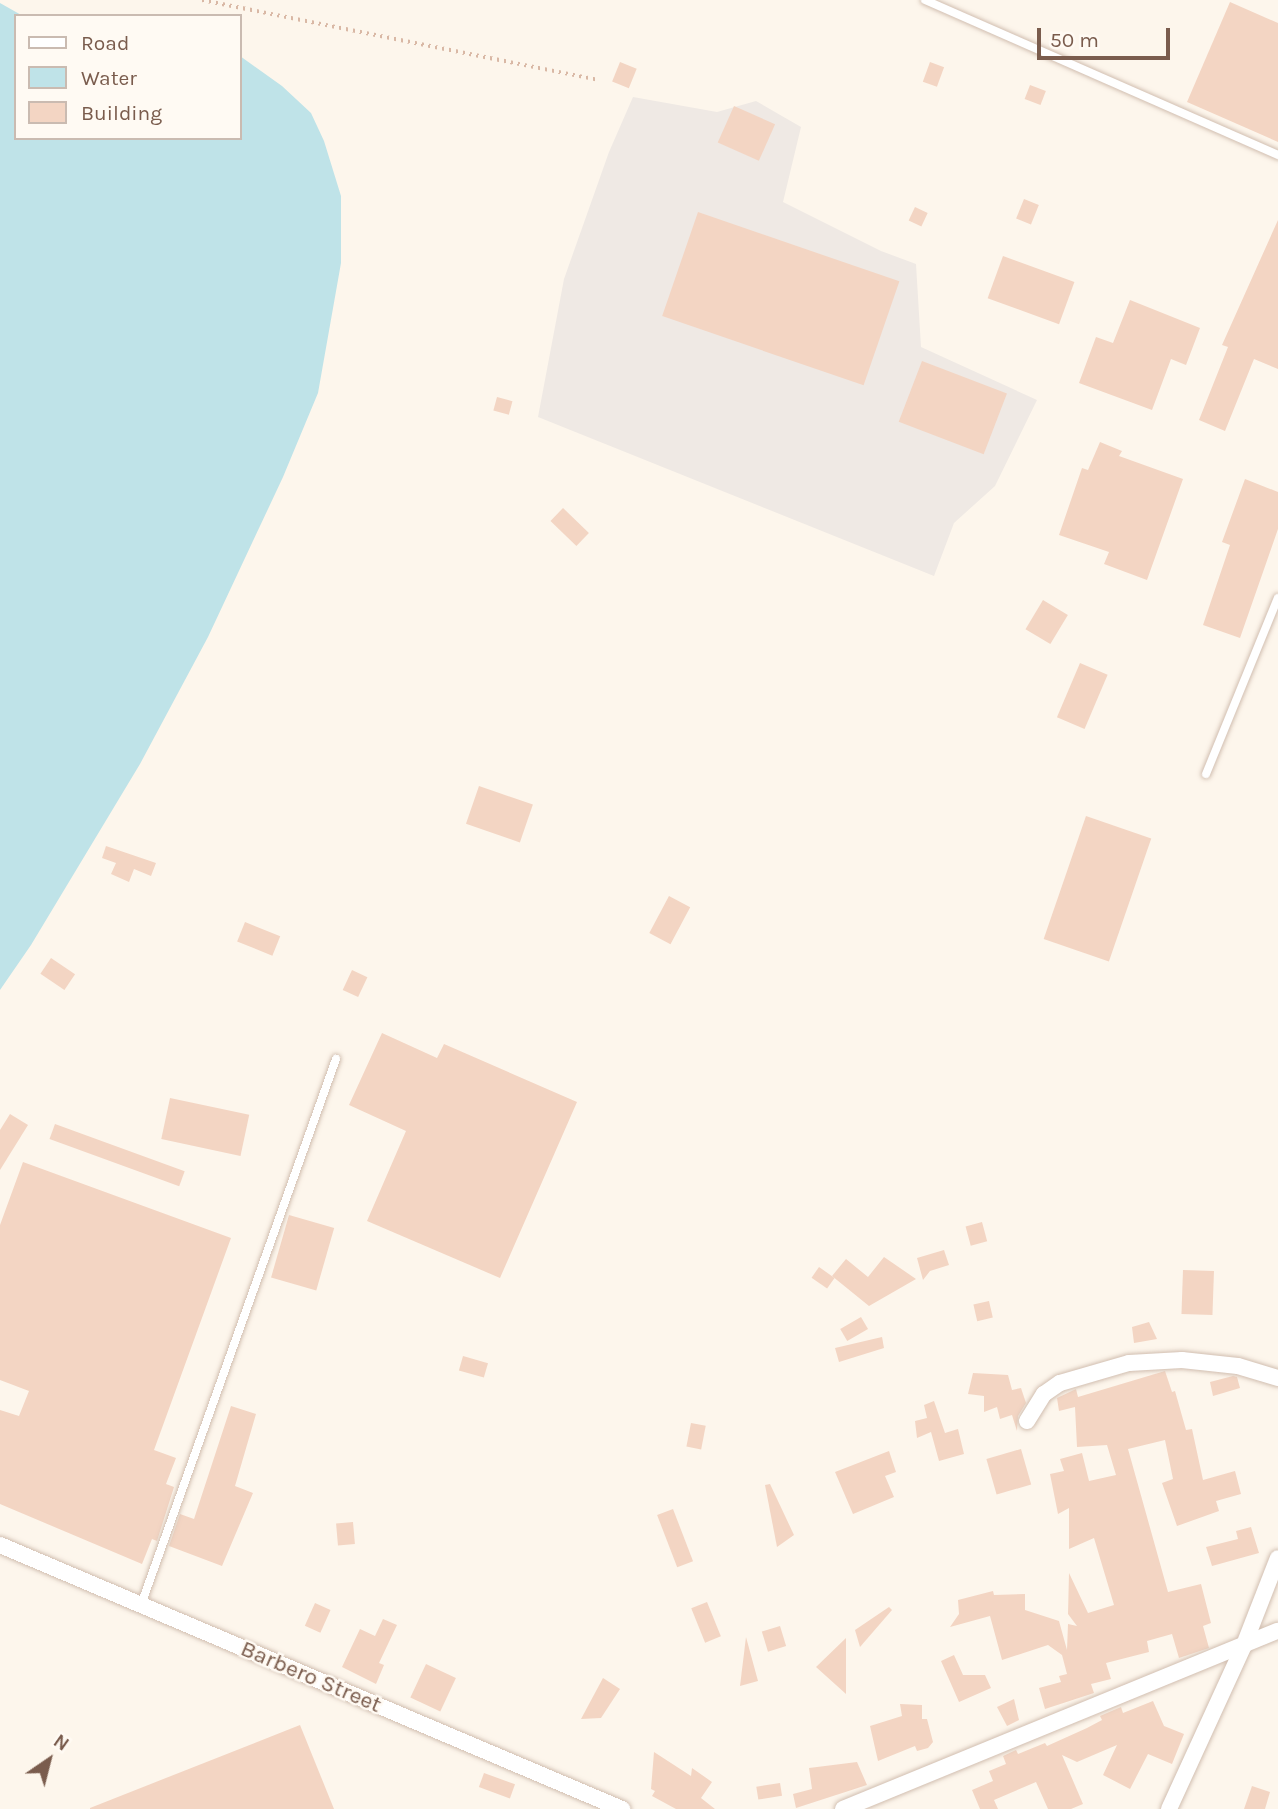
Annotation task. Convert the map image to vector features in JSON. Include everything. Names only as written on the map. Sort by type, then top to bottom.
[{"type":"street","points":[[1027,1421],[1044,1394],[1060,1383],[1129,1363],[1182,1360],[1238,1366],[1278,1378]]},
{"type":"street","name":"Barbero Street","points":[[0,1545],[622,1809]]},
{"type":"street","points":[[1169,1809],[1244,1645],[1278,1558]]},
{"type":"street","points":[[844,1809],[1278,1631]]},
{"type":"lane","points":[[925,0],[1278,155]]},
{"type":"lane","points":[[1206,774],[1278,598]]},
{"type":"lane","points":[[141,1605],[336,1059]]},
{"type":"path","points":[[202,0],[597,80]]},
{"type":"shaded area","points":[[633,97],[717,112],[756,101],[801,127],[783,202],[881,251],[916,264],[921,347],[1037,400],[995,486],[954,523],[934,576],[538,417],[564,279],[609,152]]},
{"type":"water","points":[[0,3],[19,14],[14,14],[14,140],[242,140],[242,57],[282,86],[311,113],[324,141],[341,196],[341,263],[318,393],[283,477],[208,637],[140,764],[31,945],[0,990]]},
{"type":"building","points":[[1230,2],[1278,23],[1278,142],[1187,102]]},
{"type":"building","points":[[620,62],[637,69],[629,88],[612,81]]},
{"type":"building","points":[[930,62],[944,67],[937,87],[923,82]]},
{"type":"building","points":[[1030,85],[1046,91],[1040,105],[1025,99]]},
{"type":"building","points":[[734,106],[775,124],[759,161],[718,143]]},
{"type":"building","points":[[1024,199],[1039,205],[1031,224],[1016,218]]},
{"type":"building","points":[[915,207],[928,213],[921,227],[909,221]]},
{"type":"building","points":[[698,212],[899,281],[864,385],[662,316]]},
{"type":"building","points":[[1278,220],[1278,369],[1254,359],[1225,431],[1199,420],[1228,347],[1222,345]]},
{"type":"building","points":[[1003,256],[1074,282],[1059,324],[988,298]]},
{"type":"building","points":[[1130,300],[1200,328],[1186,365],[1171,359],[1152,410],[1079,383],[1096,337],[1113,343]]},
{"type":"building","points":[[922,361],[1007,394],[984,454],[899,422]]},
{"type":"building","points":[[497,397],[512,401],[509,415],[493,411]]},
{"type":"building","points":[[1100,442],[1122,451],[1119,456],[1183,479],[1147,580],[1104,564],[1109,552],[1059,535],[1082,468],[1088,470]]},
{"type":"building","points":[[1245,479],[1278,492],[1278,529],[1240,638],[1203,625],[1230,545],[1222,542]]},
{"type":"building","points":[[563,508],[589,533],[576,546],[550,521]]},
{"type":"building","points":[[1043,600],[1068,615],[1050,644],[1025,629]]},
{"type":"building","points":[[1080,663],[1108,675],[1085,729],[1057,717]]},
{"type":"building","points":[[479,786],[533,805],[520,842],[466,824]]},
{"type":"building","points":[[1086,816],[1151,838],[1109,961],[1044,939]]},
{"type":"building","points":[[106,846],[156,863],[151,876],[134,869],[129,882],[111,874],[116,863],[102,858]]},
{"type":"building","points":[[669,896],[690,907],[670,944],[649,933]]},
{"type":"building","points":[[245,922],[280,936],[272,956],[237,941]]},
{"type":"building","points":[[51,958],[75,974],[64,990],[40,974]]},
{"type":"building","points":[[352,970],[367,977],[358,997],[343,990]]},
{"type":"building","points":[[382,1033],[437,1058],[444,1044],[577,1102],[500,1278],[367,1221],[406,1131],[349,1105]]},
{"type":"building","points":[[170,1098],[249,1115],[240,1156],[161,1139]]},
{"type":"building","points":[[10,1114],[28,1125],[0,1170],[0,1130]]},
{"type":"building","points":[[55,1124],[185,1171],[179,1186],[50,1139]]},
{"type":"building","points":[[23,1162],[231,1238],[154,1450],[176,1458],[166,1484],[174,1487],[157,1541],[152,1539],[142,1564],[0,1504],[0,1410],[19,1416],[29,1391],[0,1380],[0,1225]]},
{"type":"building","points":[[289,1215],[334,1228],[316,1290],[271,1277]]},
{"type":"building","points":[[982,1222],[987,1241],[971,1246],[966,1226]]},
{"type":"building","points":[[944,1250],[949,1265],[930,1271],[923,1280],[917,1258]]},
{"type":"building","points":[[884,1257],[916,1279],[869,1306],[832,1276],[846,1259],[868,1277]]},
{"type":"building","points":[[819,1267],[835,1278],[827,1289],[812,1278]]},
{"type":"building","points":[[1183,1270],[1214,1271],[1212,1315],[1181,1314]]},
{"type":"building","points":[[989,1301],[993,1318],[977,1321],[973,1305]]},
{"type":"building","points":[[861,1317],[868,1329],[847,1341],[840,1329]]},
{"type":"building","points":[[1149,1322],[1157,1339],[1134,1343],[1132,1327]]},
{"type":"building","points":[[882,1337],[884,1348],[839,1362],[835,1348]]},
{"type":"building","points":[[463,1356],[488,1363],[484,1378],[459,1370]]},
{"type":"building","points":[[1165,1371],[1172,1392],[1175,1391],[1186,1430],[1192,1429],[1203,1480],[1235,1471],[1241,1494],[1216,1501],[1219,1511],[1177,1526],[1162,1483],[1173,1479],[1165,1440],[1128,1449],[1168,1592],[1201,1584],[1211,1623],[1203,1626],[1209,1648],[1179,1658],[1172,1634],[1147,1641],[1149,1652],[1106,1663],[1111,1679],[1091,1684],[1094,1693],[1045,1709],[1039,1688],[1061,1682],[1059,1676],[1067,1674],[1062,1655],[1048,1645],[1002,1660],[990,1616],[950,1627],[959,1614],[958,1600],[993,1591],[994,1595],[1025,1594],[1025,1610],[1059,1621],[1067,1650],[1068,1624],[1077,1626],[1068,1614],[1069,1573],[1088,1613],[1114,1605],[1094,1538],[1069,1549],[1069,1508],[1058,1514],[1050,1474],[1064,1471],[1060,1459],[1082,1453],[1089,1481],[1116,1475],[1107,1445],[1077,1447],[1075,1407],[1059,1411],[1057,1398],[1076,1389],[1078,1397]]},
{"type":"building","points":[[973,1373],[1008,1375],[1012,1390],[1021,1388],[1026,1403],[1018,1416],[1017,1431],[1012,1415],[1000,1419],[997,1407],[984,1412],[984,1396],[968,1394]]},
{"type":"building","points":[[1237,1377],[1240,1388],[1213,1396],[1210,1382]]},
{"type":"building","points":[[934,1401],[945,1433],[958,1429],[964,1454],[939,1461],[931,1432],[917,1438],[915,1421],[927,1418],[924,1405]]},
{"type":"building","points":[[231,1406],[256,1414],[235,1486],[253,1493],[222,1566],[169,1546],[180,1514],[194,1519]]},
{"type":"building","points":[[691,1423],[706,1426],[701,1449],[686,1447]]},
{"type":"building","points":[[1021,1449],[1031,1485],[997,1494],[986,1459]]},
{"type":"building","points":[[889,1451],[896,1472],[885,1476],[894,1497],[853,1514],[835,1472]]},
{"type":"building","points":[[770,1484],[794,1535],[777,1547],[765,1485]]},
{"type":"building","points":[[673,1509],[693,1561],[677,1567],[657,1515]]},
{"type":"building","points":[[353,1522],[355,1544],[338,1545],[336,1523]]},
{"type":"building","points":[[1251,1527],[1259,1553],[1212,1566],[1206,1547],[1238,1539],[1236,1531]]},
{"type":"building","points":[[707,1602],[721,1636],[705,1643],[691,1608]]},
{"type":"building","points":[[315,1603],[331,1610],[320,1633],[305,1626]]},
{"type":"building","points":[[889,1607],[892,1610],[860,1647],[855,1630]]},
{"type":"building","points":[[383,1619],[397,1625],[379,1663],[384,1665],[376,1684],[342,1667],[360,1629],[375,1636]]},
{"type":"building","points":[[780,1626],[786,1646],[768,1652],[762,1632]]},
{"type":"building","points":[[746,1637],[758,1681],[740,1686]]},
{"type":"building","points":[[846,1638],[846,1694],[816,1667]]},
{"type":"building","points":[[954,1655],[963,1675],[985,1675],[991,1688],[959,1702],[941,1661]]},
{"type":"building","points":[[426,1664],[456,1678],[440,1711],[410,1698]]},
{"type":"building","points":[[603,1678],[620,1689],[601,1718],[581,1719]]},
{"type":"building","points":[[1014,1699],[1019,1720],[1007,1726],[997,1707]]},
{"type":"building","points":[[1153,1701],[1164,1726],[1184,1734],[1172,1764],[1148,1754],[1130,1789],[1103,1775],[1117,1745],[1077,1762],[1062,1755],[1083,1804],[1071,1809],[1048,1809],[1036,1782],[994,1800],[998,1809],[980,1809],[972,1790],[993,1781],[989,1771],[1006,1764],[1003,1756],[1016,1750],[1018,1754],[1045,1743],[1047,1746],[1087,1728],[1102,1720],[1100,1716],[1121,1707],[1123,1713]]},
{"type":"building","points":[[900,1704],[922,1705],[922,1719],[927,1719],[933,1742],[928,1748],[917,1751],[915,1746],[878,1761],[870,1726],[902,1716]]},
{"type":"building","points":[[300,1725],[334,1809],[90,1809],[90,1808]]},
{"type":"building","points":[[654,1752],[691,1776],[692,1768],[712,1782],[701,1798],[715,1809],[676,1809],[652,1796],[655,1791],[651,1789]]},
{"type":"building","points":[[857,1762],[867,1785],[796,1808],[793,1794],[812,1789],[809,1768]]},
{"type":"building","points":[[484,1773],[515,1784],[510,1798],[479,1787]]},
{"type":"building","points":[[780,1783],[782,1796],[758,1800],[756,1787]]},
{"type":"building","points":[[1252,1786],[1270,1792],[1265,1809],[1244,1809]]}]
